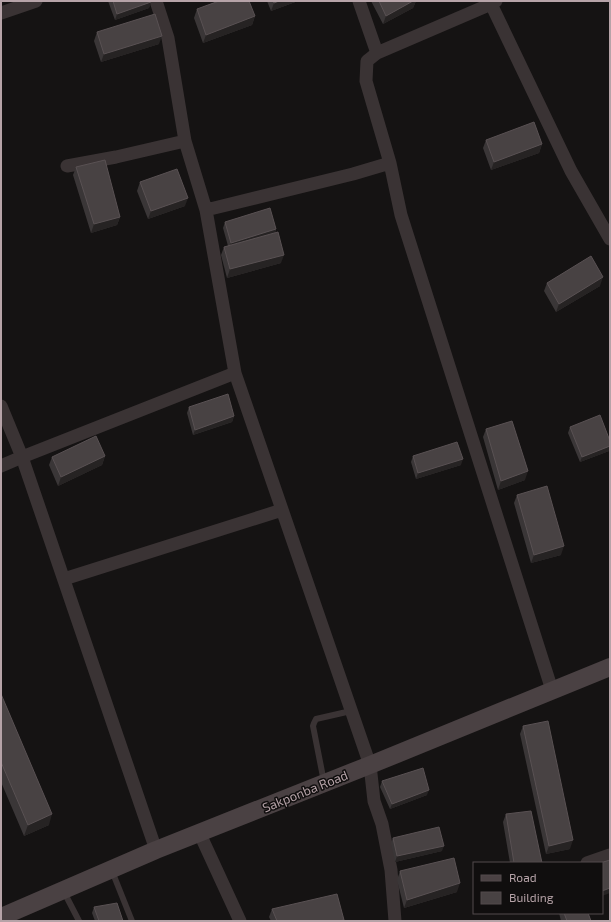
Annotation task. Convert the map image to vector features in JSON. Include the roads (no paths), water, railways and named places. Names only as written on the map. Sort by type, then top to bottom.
[{"type":"main road","name":"Sakponba Road","points":[[1,917],[199,832],[370,765],[610,667]]},
{"type":"street","points":[[1,13],[36,1]]},
{"type":"street","points":[[156,1],[168,38],[185,141],[206,210],[235,373],[370,765],[374,801],[382,824],[391,870],[395,921]]},
{"type":"street","points":[[359,1],[377,53]]},
{"type":"street","points":[[552,690],[400,214],[390,163],[366,81],[367,60],[377,53],[493,2],[570,171],[610,239]]},
{"type":"street","points":[[67,166],[116,157],[185,141]]},
{"type":"street","points":[[206,210],[353,174],[390,163]]},
{"type":"street","points":[[1,466],[235,373]]},
{"type":"street","points":[[1,406],[22,457],[156,850]]},
{"type":"street","points":[[64,579],[282,510]]},
{"type":"street","points":[[199,832],[240,921]]},
{"type":"street","points":[[590,862],[610,855]]},
{"type":"lane","points":[[324,783],[313,726],[314,723],[316,719],[351,711]]},
{"type":"lane","points":[[111,869],[132,921]]},
{"type":"lane","points":[[63,890],[79,921]]}]
